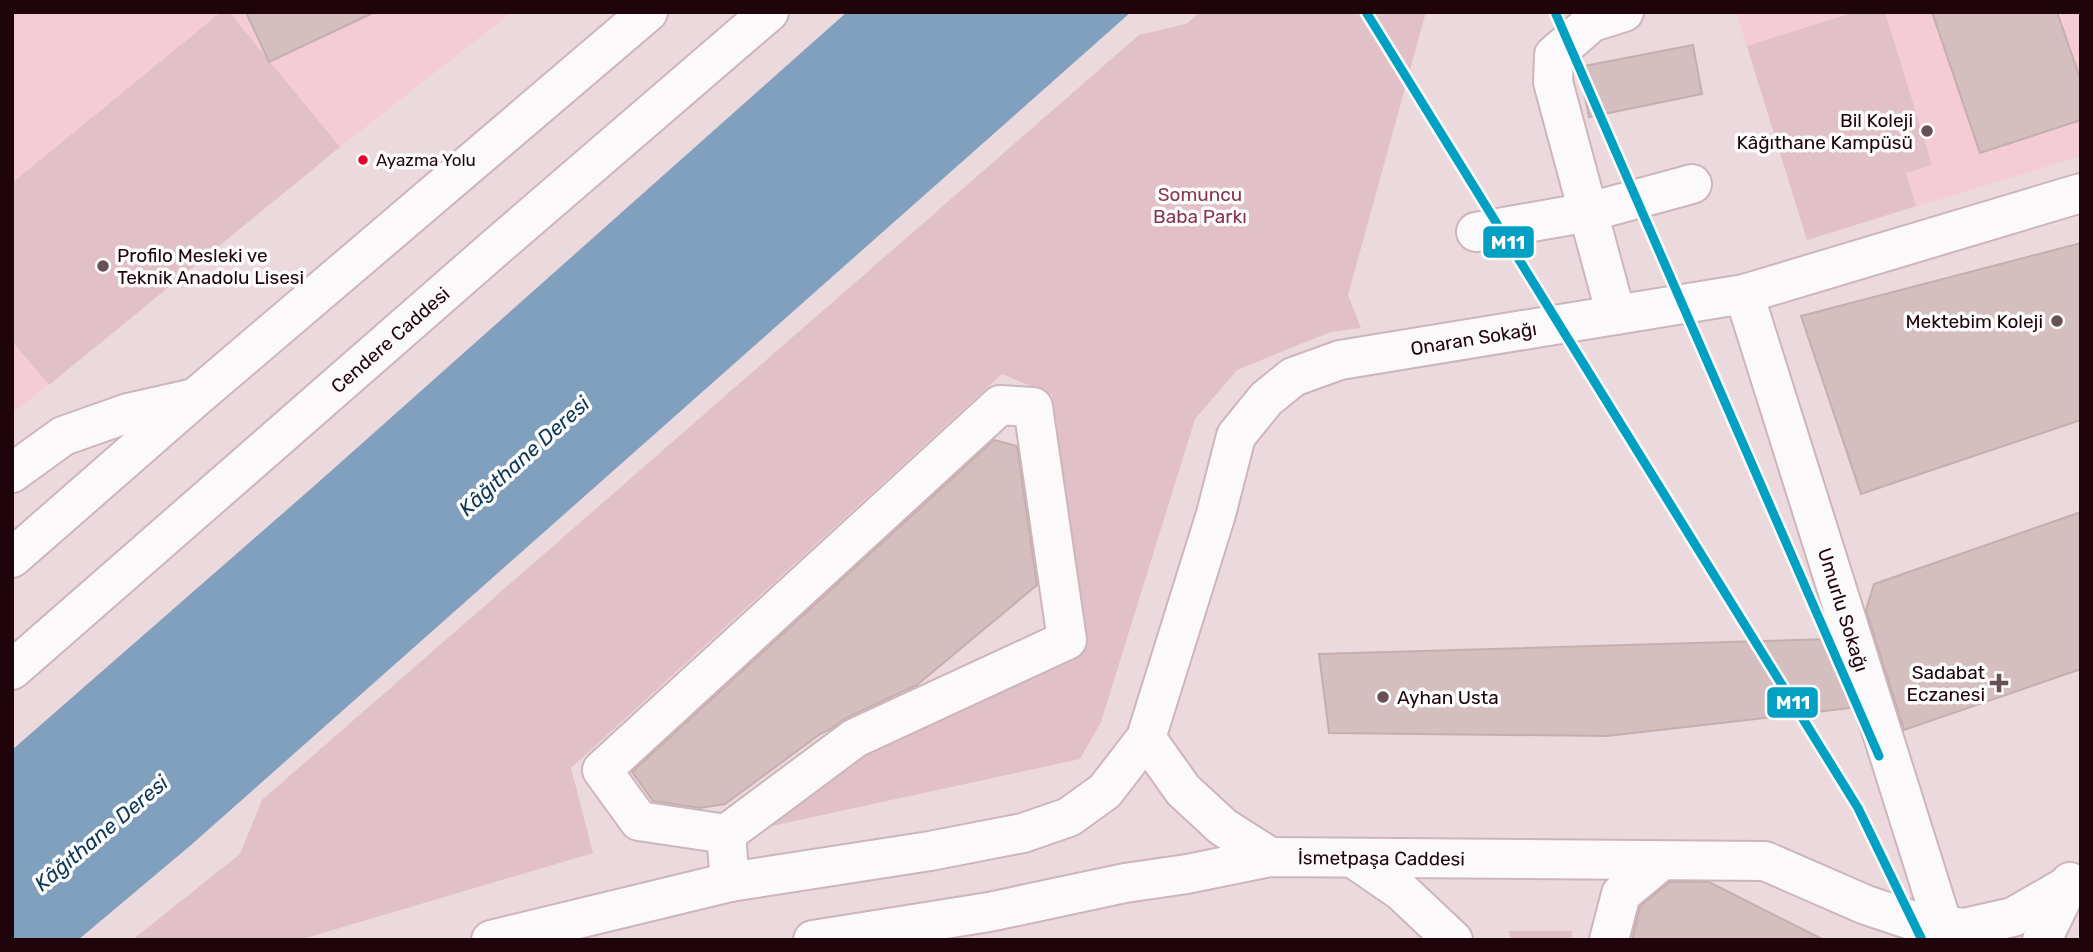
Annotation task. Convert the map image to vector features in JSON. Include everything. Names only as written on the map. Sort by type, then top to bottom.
[{"type":"main road","points":[[12,558],[195,397],[648,12]]},
{"type":"main road","name":"Cendere Caddesi","points":[[12,670],[769,12]]},
{"type":"main road","points":[[1616,314],[1552,82],[1554,55],[1592,22],[1624,12]]},
{"type":"main road","points":[[1476,232],[1589,212],[1692,184]]},
{"type":"main road","name":"Onaran Sokağı","points":[[1146,738],[1216,514],[1236,436],[1266,399],[1293,377],[1340,360],[1744,293],[2081,192]]},
{"type":"main road","name":"Umurlu Sokağı","points":[[1744,293],[1943,926]]},
{"type":"main road","points":[[12,474],[63,436],[128,413],[195,397]]},
{"type":"main road","points":[[1000,405],[1033,407],[1067,640],[855,738],[726,834],[639,821],[602,770],[1000,405]]},
{"type":"main road","points":[[491,940],[730,882],[930,851],[1023,833],[1069,817],[1105,790],[1146,738],[1183,790],[1223,827],[1270,857]]},
{"type":"main road","points":[[726,834],[730,882]]},
{"type":"main road","name":"İsmetpaşa Caddesi","points":[[813,940],[989,912],[1125,883],[1270,857],[1765,861],[1866,905],[1920,923],[1964,928],[2012,917],[2074,875]]},
{"type":"main road","points":[[1353,858],[1401,891],[1453,940]]},
{"type":"main road","points":[[1609,940],[1621,894],[1661,861]]},
{"type":"main road","points":[[2042,940],[2074,875]]},
{"type":"main road","points":[[1866,905],[1880,940]]},
{"type":"shaded area","name":"Profilo Mesleki ve Teknik Anadolu Lisesi","points":[[12,12],[512,12],[340,147],[12,414]]},
{"type":"shaded area","name":"Bil Koleji Kâğıthane Kampüsü","points":[[1736,12],[2081,12],[2081,156],[1807,240]]},
{"type":"green space","name":"Profilo Mesleki ve Teknik Anadolu Lisesi","points":[[221,12],[229,12],[340,147],[49,385],[12,341],[12,183]]},
{"type":"green space","name":"Somuncu Baba Parkı","points":[[1200,12],[1426,12],[1348,295],[1361,328],[1330,332],[1237,370],[1195,419],[1101,722],[1080,759],[767,827],[869,751],[1078,654],[1052,395],[1002,374],[571,768],[593,853],[299,940],[132,940],[240,854],[262,800],[1139,35],[1186,24]]},
{"type":"green space","points":[[1855,12],[1885,12],[1932,165],[1906,173],[1916,206],[1807,240],[1747,46]]},
{"type":"green space","points":[[1508,931],[1572,931],[1571,940],[1512,940]]},
{"type":"water","name":"Kâğıthane Deresi","points":[[847,12],[1131,12],[191,845],[78,940],[12,940],[12,750],[313,487]]},
{"type":"building","points":[[246,12],[375,12],[269,62]]},
{"type":"building","points":[[1932,12],[2057,12],[2081,81],[2081,120],[1980,153]]},
{"type":"building","points":[[1693,45],[1702,94],[1589,117],[1579,67]]},
{"type":"building","points":[[2081,243],[2081,420],[1861,494],[1801,316]]},
{"type":"building","points":[[994,440],[1017,446],[1037,585],[917,685],[846,718],[820,734],[725,804],[700,808],[653,801],[632,772]]},
{"type":"building","points":[[2081,512],[2081,669],[1904,730],[1866,610],[1874,584]]},
{"type":"building","points":[[1830,639],[1851,708],[1607,736],[1329,733],[1319,654]]},
{"type":"building","points":[[1670,882],[1709,882],[1824,940],[1632,940],[1640,906]]},
{"type":"transit line","name":"M11","points":[[1366,12],[1858,808],[1922,940]]},
{"type":"transit line","name":"M11","points":[[1555,12],[1879,756]]},
{"type":"place","name":"Bil Koleji Kâğıthane Kampüsü","points":[[1927,131]]},
{"type":"place","name":"Ayazma Yolu","points":[[363,160]]},
{"type":"place","name":"Profilo Mesleki ve Teknik Anadolu Lisesi","points":[[103,266]]},
{"type":"place","name":"Mektebim Koleji","points":[[2057,321]]},
{"type":"place","name":"Sadabat Eczanesi","points":[[1999,683]]},
{"type":"place","name":"Ayhan Usta","points":[[1383,697]]}]
